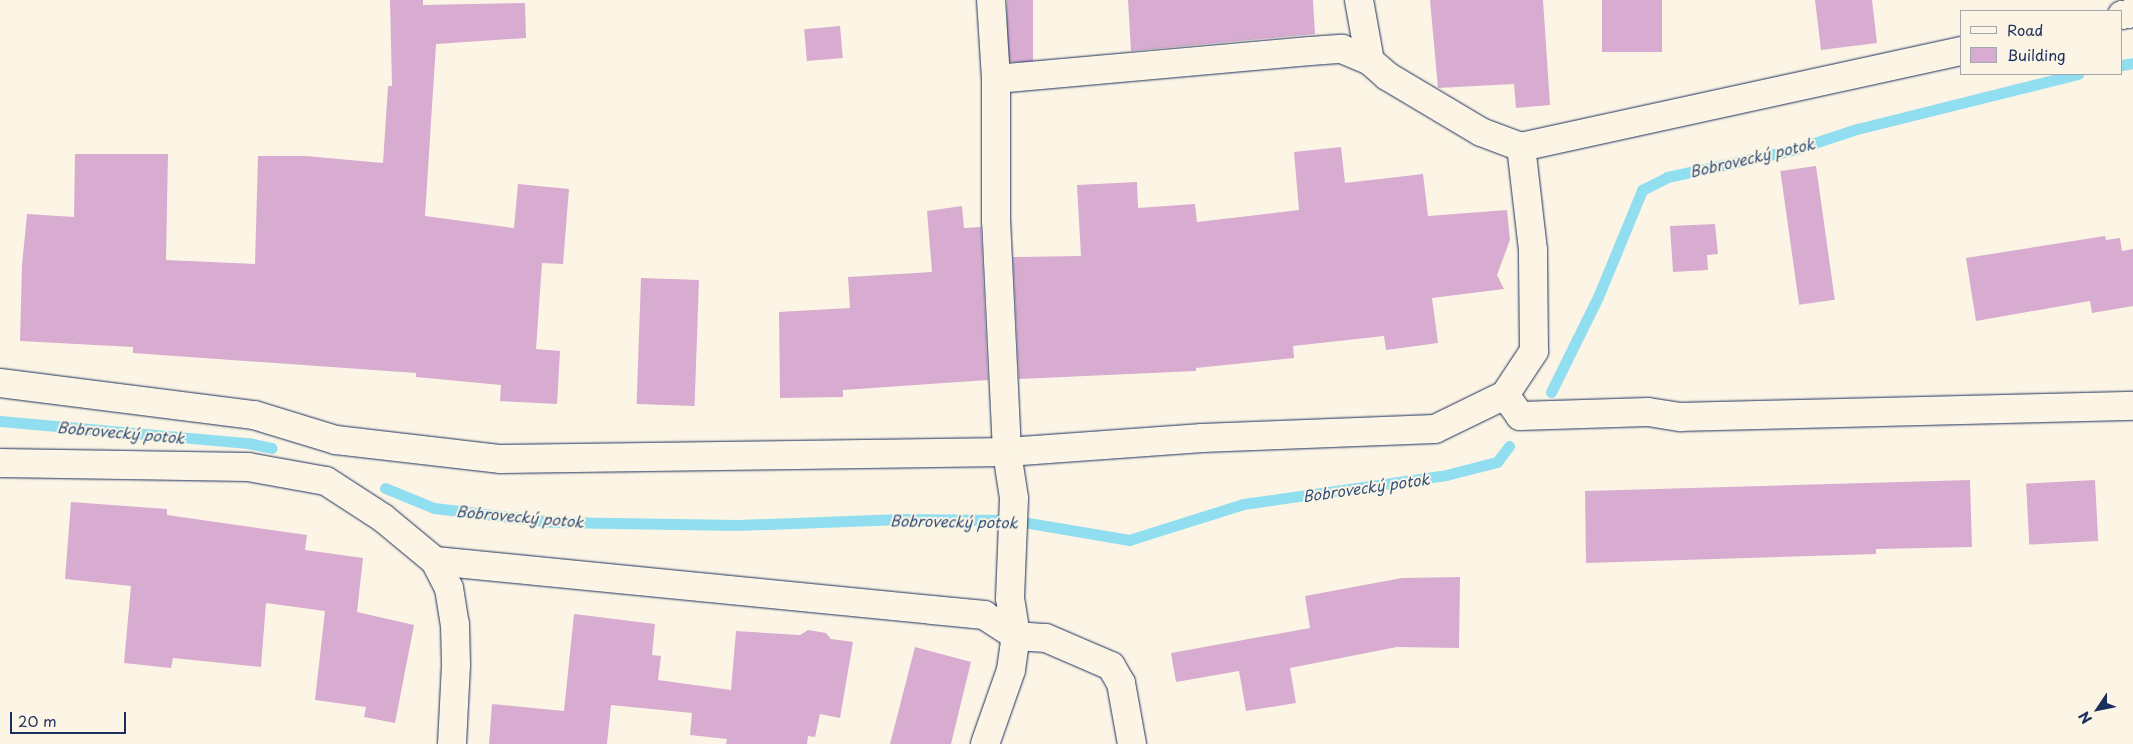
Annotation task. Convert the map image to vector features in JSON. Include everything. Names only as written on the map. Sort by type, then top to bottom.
[{"type":"street","points":[[985,744],[1011,670],[1016,636],[1010,598],[1014,498],[1008,452],[996,221],[996,79],[991,0]]},
{"type":"street","points":[[1359,0],[1370,62]]},
{"type":"street","points":[[996,79],[1342,49],[1370,62],[1386,76],[1481,132],[1521,148],[1960,51]]},
{"type":"street","points":[[0,383],[254,415],[336,440],[501,459],[1008,452],[1202,438],[1435,429],[1505,395],[1534,351],[1534,250],[1521,148]]},
{"type":"street","points":[[1505,395],[1520,416],[1648,412],[1681,417],[2133,406]]},
{"type":"street","points":[[326,481],[336,440]]},
{"type":"street","points":[[0,463],[248,467],[326,481],[383,518],[435,561],[449,588],[455,624],[456,665],[452,744]]},
{"type":"street","points":[[435,561],[984,615],[1016,636],[1046,638],[1111,666],[1121,683],[1132,744]]},
{"type":"building","points":[[390,0],[423,0],[423,5],[525,3],[526,38],[436,44],[425,216],[514,228],[518,184],[569,189],[563,264],[542,263],[536,349],[560,351],[557,404],[500,401],[501,385],[416,377],[416,373],[133,353],[133,347],[20,341],[22,265],[27,214],[74,217],[75,154],[168,154],[166,260],[255,264],[258,156],[306,156],[383,163],[388,86],[392,86]]},
{"type":"building","points":[[1007,0],[1033,0],[1033,62],[1007,62]]},
{"type":"building","points":[[1128,0],[1313,0],[1315,34],[1131,51]]},
{"type":"building","points":[[1430,0],[1543,0],[1550,105],[1516,108],[1514,84],[1438,88]]},
{"type":"building","points":[[1602,0],[1662,0],[1662,52],[1602,52]]},
{"type":"building","points":[[1815,0],[1872,0],[1877,43],[1821,50]]},
{"type":"building","points":[[840,26],[843,58],[807,61],[804,29]]},
{"type":"building","points":[[1341,147],[1345,183],[1423,174],[1428,216],[1507,210],[1510,240],[1497,275],[1504,289],[1432,298],[1438,343],[1386,350],[1384,336],[1293,346],[1294,358],[1196,368],[1196,371],[1019,379],[1013,257],[1081,256],[1077,185],[1137,182],[1138,208],[1195,204],[1197,222],[1299,210],[1294,152]]},
{"type":"building","points":[[1816,166],[1835,300],[1799,305],[1780,171]]},
{"type":"building","points":[[962,206],[964,228],[981,227],[988,380],[843,390],[843,397],[780,398],[779,312],[850,308],[848,277],[932,272],[927,211]]},
{"type":"building","points":[[1715,224],[1718,254],[1707,255],[1708,270],[1673,272],[1670,226]]},
{"type":"building","points":[[2105,236],[2106,240],[2120,238],[2122,251],[2133,249],[2133,306],[2092,313],[2090,301],[1976,321],[1966,258]]},
{"type":"building","points":[[641,278],[699,280],[695,406],[637,404]]},
{"type":"building","points":[[1970,480],[1972,547],[1876,549],[1876,554],[1586,563],[1585,491]]},
{"type":"building","points":[[2095,480],[2098,541],[2029,545],[2026,484]]},
{"type":"building","points":[[71,502],[167,509],[167,515],[307,535],[305,550],[363,558],[357,612],[414,625],[395,723],[364,717],[366,707],[315,700],[325,611],[266,603],[261,667],[173,658],[171,668],[124,663],[131,586],[65,579]]},
{"type":"building","points":[[1460,577],[1459,648],[1397,647],[1290,668],[1296,703],[1246,711],[1239,671],[1176,682],[1171,653],[1310,628],[1305,596],[1402,578]]},
{"type":"building","points":[[574,614],[655,624],[652,655],[661,656],[658,680],[731,690],[736,631],[800,635],[808,630],[826,633],[831,639],[853,642],[840,718],[820,714],[815,737],[808,736],[807,744],[726,744],[727,739],[690,735],[692,713],[611,705],[607,744],[489,744],[492,704],[564,711]]},
{"type":"building","points":[[915,647],[971,662],[951,744],[890,744]]},
{"type":"waterway","name":"Bobrovecký potok","points":[[2123,65],[2133,63]]},
{"type":"waterway","name":"Bobrovecký potok","points":[[1551,392],[1598,297],[1642,190],[1667,177],[1793,150],[1857,129],[2074,75]]},
{"type":"waterway","name":"Bobrovecký potok","points":[[0,421],[248,443],[271,448]]},
{"type":"waterway","name":"Bobrovecký potok","points":[[385,488],[434,508],[553,522],[738,525],[901,519],[1011,520],[1129,540],[1243,504],[1446,475],[1497,462],[1509,446]]}]
